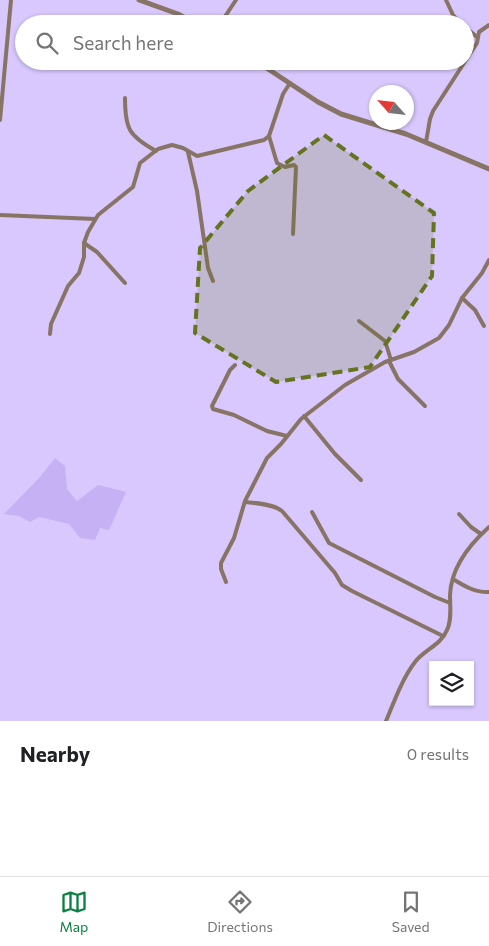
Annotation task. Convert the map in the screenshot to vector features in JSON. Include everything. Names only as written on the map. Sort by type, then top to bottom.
[{"type":"street","points":[[0,120],[11,0]]},
{"type":"street","points":[[139,0],[180,15]]},
{"type":"street","points":[[226,15],[236,0]]},
{"type":"street","points":[[446,0],[453,15]]},
{"type":"street","points":[[474,48],[480,30],[489,25]]},
{"type":"street","points":[[270,70],[318,102],[341,114],[394,130],[489,169]]},
{"type":"street","points":[[426,142],[430,119],[460,70]]},
{"type":"street","points":[[50,334],[51,324],[68,286],[79,273],[84,257],[84,243],[88,232],[100,213],[130,190],[136,181],[140,163],[156,151],[172,146],[183,148],[197,156],[254,144],[264,140],[268,136],[283,94],[290,83]]},
{"type":"street","points":[[125,98],[126,118],[133,135],[156,151]]},
{"type":"street","points":[[268,136],[277,163],[285,167],[296,166],[293,234]]},
{"type":"street","points":[[188,152],[197,191],[208,268],[213,280]]},
{"type":"street","points":[[0,216],[95,219]]},
{"type":"street","points":[[84,243],[97,252],[125,283]]},
{"type":"street","points":[[226,582],[222,572],[222,563],[234,538],[245,502],[264,462],[304,416],[345,385],[390,360],[414,352],[439,338],[449,325],[462,298],[482,273],[489,260]]},
{"type":"street","points":[[462,298],[475,310],[484,326]]},
{"type":"street","points":[[359,320],[384,341],[398,378],[425,406]]},
{"type":"street","points":[[235,365],[230,370],[212,406],[213,409],[234,415],[266,431],[287,436]]},
{"type":"street","points":[[304,416],[334,454],[361,480]]},
{"type":"street","points":[[245,502],[272,507],[282,511],[335,572],[342,584],[352,591],[443,636]]},
{"type":"street","points":[[312,512],[329,543],[450,603]]},
{"type":"street","points":[[459,514],[471,527],[481,534]]},
{"type":"street","points":[[386,721],[412,666],[420,656],[436,645],[448,628],[453,579],[462,559],[489,526]]},
{"type":"street","points":[[453,579],[470,589],[489,592]]},
{"type":"highlighted area","points":[[324,135],[434,213],[432,276],[370,367],[276,382],[195,333],[200,248],[248,191]]},
{"type":"shaded area","points":[[55,458],[65,466],[67,489],[77,501],[98,485],[126,492],[109,530],[100,528],[95,540],[80,538],[69,524],[39,517],[30,522],[19,516],[4,514],[40,477]]}]
